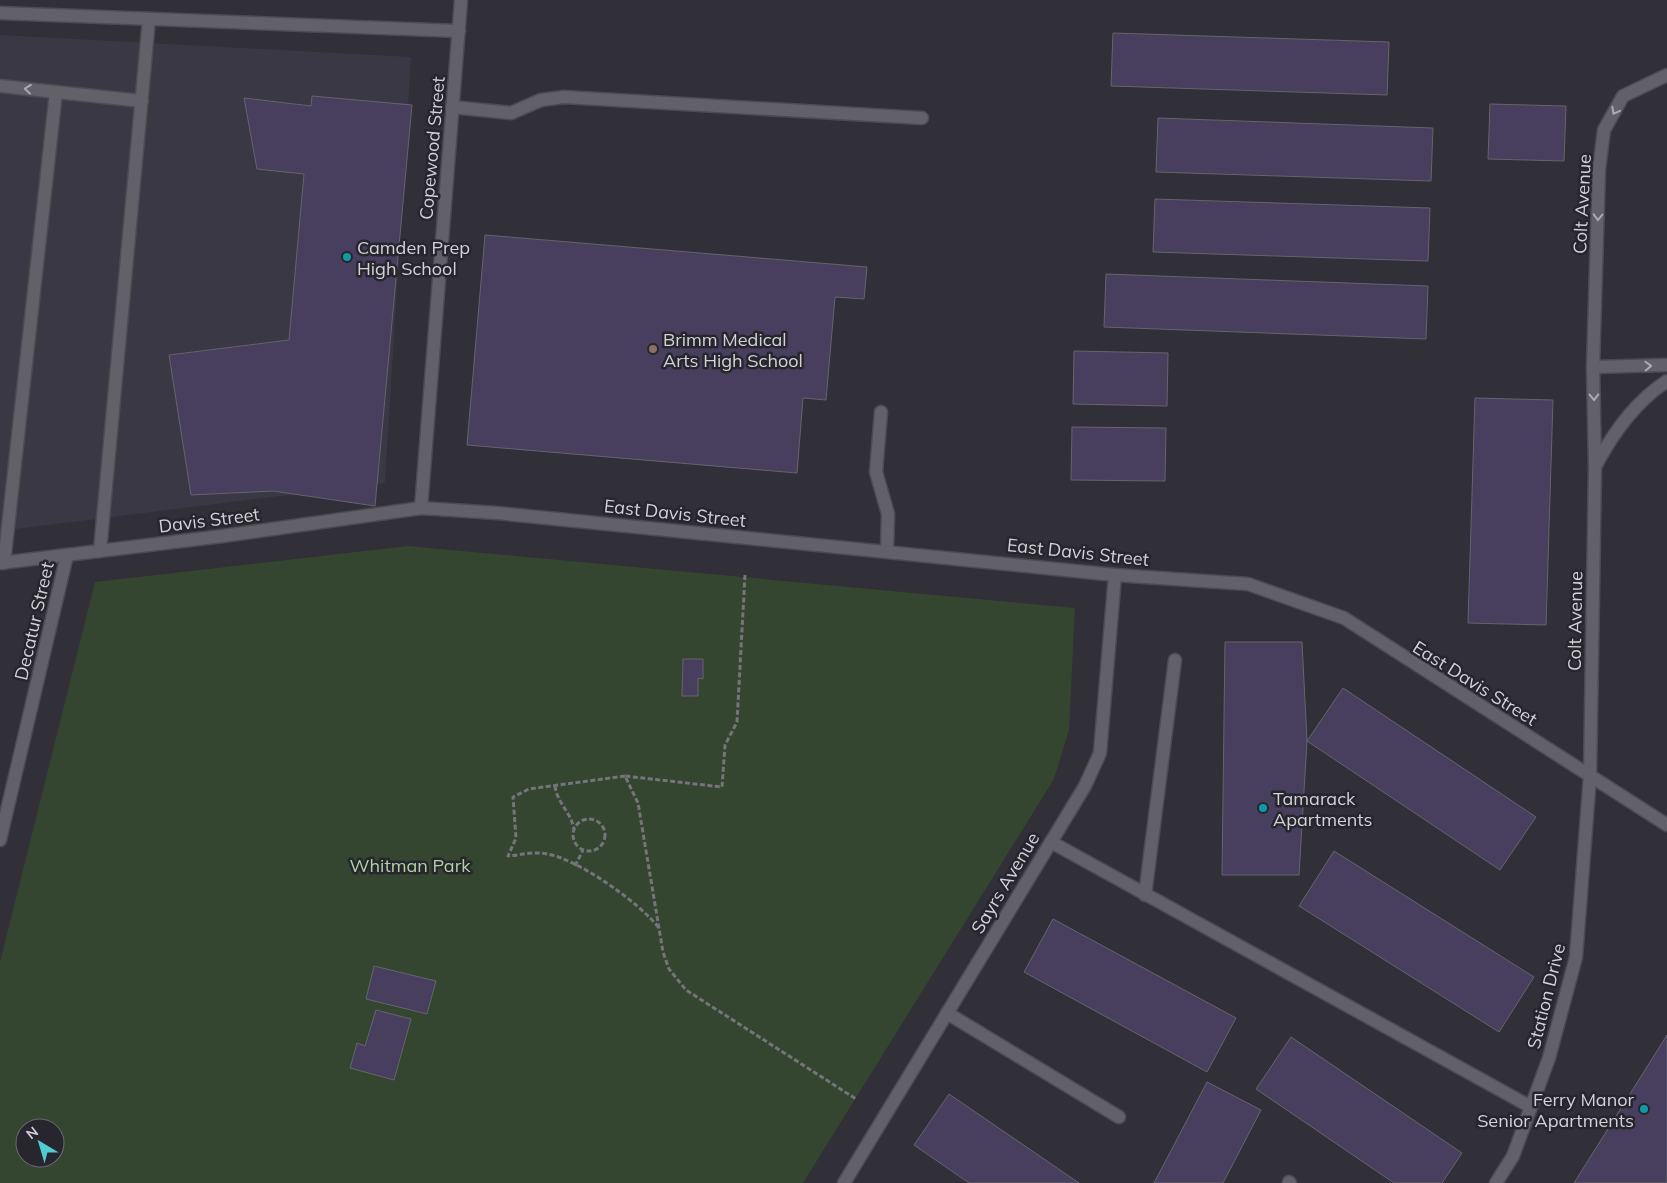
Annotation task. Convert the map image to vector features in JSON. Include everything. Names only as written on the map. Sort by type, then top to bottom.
[{"type":"street","name":"Copewood Street","points":[[421,508],[461,0]]},
{"type":"street","points":[[0,13],[459,31]]},
{"type":"street","points":[[100,551],[149,18]]},
{"type":"street","name":"Colt Avenue","points":[[1590,776],[1595,467],[1593,367],[1599,168],[1604,130],[1623,96],[1667,75]]},
{"type":"street","points":[[0,86],[142,101]]},
{"type":"street","points":[[2,563],[56,92]]},
{"type":"street","points":[[452,107],[510,112],[541,100],[564,97],[922,118]]},
{"type":"street","points":[[1593,367],[1667,365]]},
{"type":"street","name":"Colt Avenue","points":[[1595,467],[1612,436],[1641,403],[1667,381]]},
{"type":"street","points":[[881,412],[876,472],[888,514],[887,551]]},
{"type":"street","name":"Davis Street","points":[[2,563],[223,536],[421,508]]},
{"type":"street","name":"East Davis Street","points":[[421,508],[498,513],[1115,575],[1248,584],[1344,618],[1667,825]]},
{"type":"street","name":"Decatur Street","points":[[0,840],[67,555]]},
{"type":"street","name":"Sayrs Avenue","points":[[844,1183],[1085,786],[1100,753],[1115,575]]},
{"type":"street","points":[[1145,895],[1174,660]]},
{"type":"street","name":"Station Drive","points":[[1496,1183],[1513,1156],[1549,1058],[1576,957],[1590,776]]},
{"type":"street","points":[[1051,842],[1531,1107]]},
{"type":"street","points":[[947,1013],[1119,1117]]},
{"type":"path","points":[[659,928],[648,914],[595,877],[561,858],[538,852],[508,856],[516,838],[513,797],[529,789],[625,776],[722,788],[725,744],[737,722],[745,575]]},
{"type":"path","points":[[625,776],[638,803],[663,952],[669,969],[686,990],[856,1099]]},
{"type":"path","points":[[555,786],[556,796],[570,816],[574,830],[573,840],[583,850],[590,852],[600,848],[605,838],[604,828],[591,819],[580,821],[574,830]]},
{"type":"path","points":[[575,866],[583,850]]},
{"type":"shaded area","points":[[0,35],[411,57],[385,483],[0,531]]},
{"type":"green space","name":"Whitman Park","points":[[408,546],[1075,608],[1069,730],[1054,779],[803,1183],[0,1183],[0,962],[95,582]]},
{"type":"building","points":[[1113,33],[1389,42],[1387,95],[1111,86]]},
{"type":"building","name":"Camden Prep High School","points":[[312,96],[412,105],[375,506],[273,491],[191,495],[169,355],[289,340],[304,174],[257,169],[244,98],[311,106]]},
{"type":"building","points":[[1490,104],[1566,106],[1564,161],[1488,159]]},
{"type":"building","points":[[1158,118],[1433,128],[1431,181],[1156,172]]},
{"type":"building","points":[[1155,199],[1430,208],[1428,261],[1153,252]]},
{"type":"building","name":"Brimm Medical Arts High School","points":[[485,235],[867,267],[864,299],[835,297],[826,400],[803,398],[797,473],[467,445]]},
{"type":"building","points":[[1106,274],[1428,286],[1426,339],[1104,327]]},
{"type":"building","points":[[1074,351],[1168,353],[1167,406],[1073,404]]},
{"type":"building","points":[[1475,398],[1553,400],[1546,625],[1468,623]]},
{"type":"building","points":[[1072,427],[1166,428],[1165,481],[1071,480]]},
{"type":"building","name":"Tamarack Apartments","points":[[1225,642],[1302,642],[1307,741],[1299,875],[1222,875]]},
{"type":"building","points":[[683,659],[703,659],[703,679],[698,678],[698,696],[682,696]]},
{"type":"building","points":[[1343,688],[1536,817],[1500,870],[1307,741]]},
{"type":"building","points":[[1334,851],[1534,977],[1499,1032],[1299,906]]},
{"type":"building","points":[[1053,919],[1236,1018],[1207,1072],[1024,972]]},
{"type":"building","points":[[374,966],[436,981],[427,1014],[366,999]]},
{"type":"building","points":[[376,1010],[411,1019],[394,1080],[350,1068],[357,1043],[365,1046]]},
{"type":"building","name":"Ferry Manor Senior Apartments","points":[[1667,1035],[1667,1183],[1574,1183]]},
{"type":"building","points":[[1291,1037],[1462,1153],[1442,1183],[1394,1183],[1256,1089]]},
{"type":"building","points":[[1207,1082],[1261,1110],[1223,1183],[1154,1183]]},
{"type":"building","points":[[949,1094],[1079,1183],[969,1183],[914,1145]]},
{"type":"place","name":"Camden Prep High School","points":[[347,257]]},
{"type":"place","name":"Brimm Medical Arts High School","points":[[653,349]]},
{"type":"place","name":"Tamarack Apartments","points":[[1263,808]]},
{"type":"place","name":"Ferry Manor Senior Apartments","points":[[1644,1109]]}]
